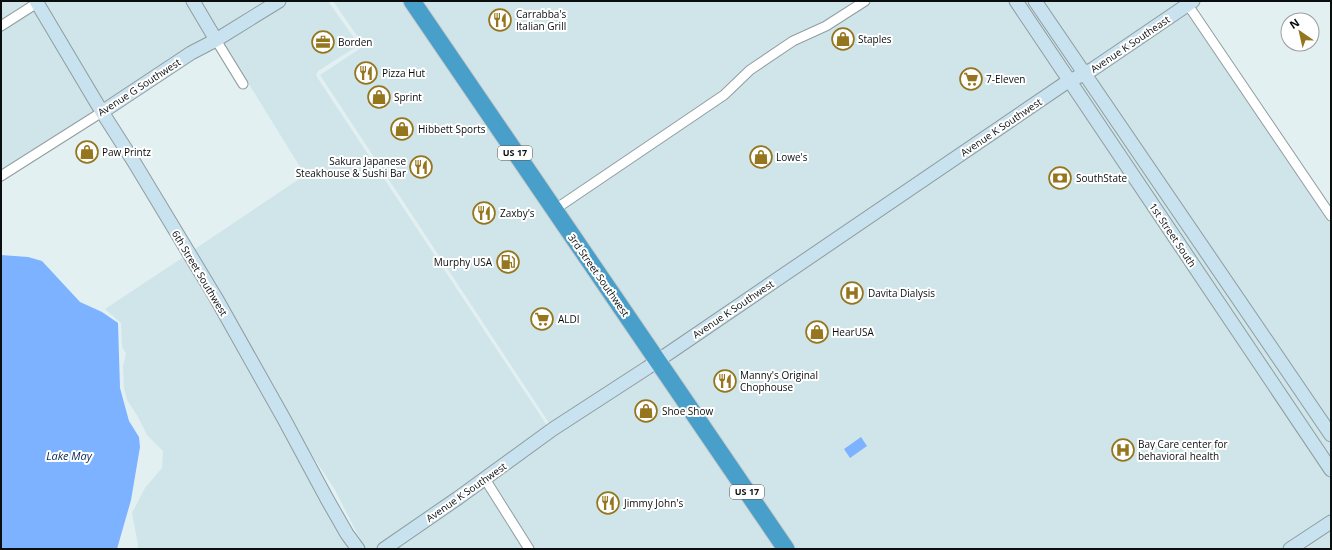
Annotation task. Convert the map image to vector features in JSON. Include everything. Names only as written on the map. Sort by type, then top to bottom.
[{"type":"highway","name":"3rd Street Southwest","points":[[412,1],[786,549]]},
{"type":"street","points":[[193,1],[243,84]]},
{"type":"street","name":"Avenue G Southwest","points":[[1,176],[191,53],[216,40],[279,1]]},
{"type":"street","points":[[554,210],[724,95],[750,70],[771,55],[797,38],[826,26],[864,1]]},
{"type":"street","name":"1st Street South","points":[[1016,1],[1331,470]]},
{"type":"street","name":"1st Street South","points":[[1035,1],[1331,435]]},
{"type":"street","points":[[1,26],[37,2]]},
{"type":"street","name":"6th Street Southwest","points":[[37,2],[102,112],[216,298],[327,499],[347,534],[358,549]]},
{"type":"street","points":[[1190,3],[1330,211]]},
{"type":"street","name":"Avenue K Southeast","points":[[1086,74],[1190,3]]},
{"type":"street","name":"Avenue K Southwest","points":[[384,549],[485,479],[553,429],[658,360],[1070,81],[1086,74]]},
{"type":"street","points":[[485,479],[529,549]]},
{"type":"street","points":[[1290,549],[1331,522]]},
{"type":"shaded area","points":[[1,1],[31,1],[1,20]]},
{"type":"shaded area","points":[[41,1],[188,1],[210,38],[103,105]]},
{"type":"shaded area","points":[[198,1],[270,1],[217,34]]},
{"type":"shaded area","points":[[288,1],[328,1],[359,45],[318,71],[316,74],[317,77],[548,427],[375,549],[364,549],[334,488],[295,430],[192,251],[305,175],[223,42]]},
{"type":"shaded area","points":[[333,1],[1033,1],[1086,74],[553,429],[320,75],[364,46]]},
{"type":"shaded area","points":[[1041,1],[1185,1],[1087,68]]},
{"type":"shaded area","points":[[36,9],[96,110],[1,170],[1,32]]},
{"type":"shaded area","points":[[1187,11],[1331,224],[1331,428],[1092,76]]},
{"type":"shaded area","points":[[1085,80],[1331,443],[1331,462],[1077,83]]},
{"type":"shaded area","points":[[1069,87],[1331,478],[1331,516],[1281,549],[792,549],[664,362]]},
{"type":"shaded area","points":[[185,256],[352,549],[137,549],[138,545],[132,513],[145,488],[162,468],[163,451],[147,435],[137,415],[127,400],[124,388],[123,367],[126,353],[122,347],[121,323],[105,309]]},
{"type":"shaded area","points":[[657,367],[781,549],[534,549],[491,481],[556,433]]},
{"type":"shaded area","points":[[484,486],[524,549],[392,549]]},
{"type":"shaded area","points":[[1331,528],[1331,549],[1299,549]]},
{"type":"water","name":"Lake May","points":[[1,255],[28,257],[42,261],[80,302],[102,312],[118,323],[120,388],[129,421],[139,437],[140,447],[131,500],[117,549],[1,549]]},
{"type":"water","points":[[861,437],[867,446],[850,458],[844,449]]},
{"type":"place","name":"Carrabba's Italian Grill","points":[[500,20]]},
{"type":"place","name":"Staples","points":[[843,39]]},
{"type":"place","name":"Borden","points":[[323,42]]},
{"type":"place","name":"Pizza Hut","points":[[366,73]]},
{"type":"place","name":"7-Eleven","points":[[971,79]]},
{"type":"place","name":"Sprint","points":[[379,97]]},
{"type":"place","name":"Hibbett Sports","points":[[402,129]]},
{"type":"place","name":"Paw Printz","points":[[87,152]]},
{"type":"place","name":"Lowe's","points":[[761,157]]},
{"type":"place","name":"Sakura Japanese Steakhouse & Sushi Bar","points":[[421,167]]},
{"type":"place","name":"SouthState","points":[[1060,178]]},
{"type":"place","name":"Zaxby's","points":[[484,213]]},
{"type":"place","name":"Murphy USA","points":[[508,262]]},
{"type":"place","name":"Davita Dialysis","points":[[852,293]]},
{"type":"place","name":"ALDI","points":[[542,319]]},
{"type":"place","name":"HearUSA","points":[[817,332]]},
{"type":"place","name":"Manny's Original Chophouse","points":[[725,381]]},
{"type":"place","name":"Shoe Show","points":[[646,411]]},
{"type":"place","name":"Bay Care center for behavioral health","points":[[1123,450]]},
{"type":"place","name":"Jimmy John's","points":[[608,503]]}]
